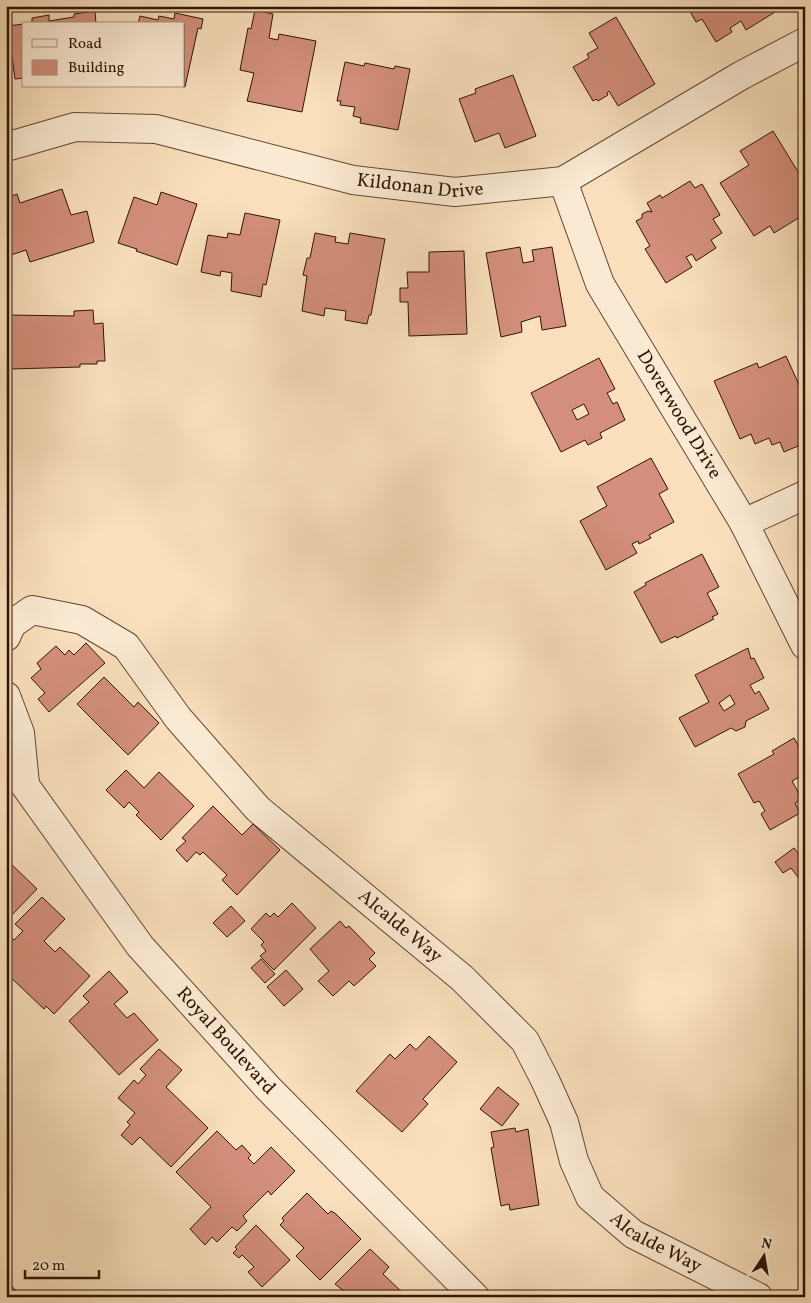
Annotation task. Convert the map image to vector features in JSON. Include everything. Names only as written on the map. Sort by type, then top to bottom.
[{"type":"street","name":"Kildonan Drive","points":[[6,147],[75,126],[156,129],[353,180],[455,192],[563,181],[742,75],[805,42]]},
{"type":"street","name":"Doverwood Drive","points":[[563,181],[600,284],[744,523],[805,645]]},
{"type":"street","points":[[744,523],[805,495]]},
{"type":"street","name":"Alcalde Way","points":[[6,637],[12,624],[32,610],[82,620],[126,646],[178,718],[258,808],[462,978],[524,1041],[546,1080],[564,1122],[574,1161],[590,1197],[633,1234],[758,1297]]},
{"type":"street","points":[[6,696],[20,733],[26,786]]},
{"type":"street","name":"Royal Boulevard","points":[[6,759],[140,946],[268,1088],[474,1297]]},
{"type":"building","points":[[690,6],[772,6],[775,12],[746,30],[741,21],[730,28],[732,32],[716,42],[702,19],[696,22],[688,8]]},
{"type":"building","points":[[255,10],[273,14],[269,38],[278,40],[279,34],[316,41],[302,112],[247,101],[254,73],[240,70],[248,28],[251,29]]},
{"type":"building","points":[[95,11],[96,22],[32,22],[32,18],[49,15],[49,21],[74,17],[74,14]]},
{"type":"building","points":[[175,13],[203,19],[201,29],[198,28],[185,87],[185,22],[138,22],[140,16],[158,20],[159,16],[174,19]]},
{"type":"building","points":[[616,17],[655,84],[618,106],[609,91],[608,95],[598,101],[596,99],[593,101],[573,67],[589,58],[587,54],[598,48],[589,33]]},
{"type":"building","points":[[22,24],[22,78],[15,79],[8,26]]},
{"type":"building","points":[[345,62],[364,66],[365,63],[394,69],[395,66],[410,69],[398,130],[360,123],[361,118],[353,116],[355,107],[340,105],[341,101],[337,101]]},
{"type":"building","points":[[513,75],[536,136],[505,148],[499,133],[475,142],[459,99],[476,93],[475,89]]},
{"type":"building","points":[[773,131],[805,183],[805,214],[774,233],[770,226],[754,236],[720,183],[749,165],[740,151]]},
{"type":"building","points":[[690,181],[695,188],[702,184],[720,215],[713,219],[722,233],[711,240],[716,248],[696,261],[692,254],[686,257],[692,267],[666,283],[645,249],[650,246],[636,221],[642,218],[642,214],[648,211],[652,212],[647,203],[660,195],[662,198]]},
{"type":"building","points":[[62,189],[71,215],[87,211],[94,242],[30,262],[26,250],[8,256],[6,249],[6,198],[17,194],[20,203]]},
{"type":"building","points":[[161,192],[197,204],[177,265],[118,243],[134,197],[157,205]]},
{"type":"building","points":[[245,213],[280,220],[266,285],[263,284],[261,297],[231,291],[232,273],[221,271],[220,276],[201,272],[208,235],[227,238],[228,233],[240,235]]},
{"type":"building","points":[[315,233],[336,237],[335,242],[348,244],[350,233],[385,239],[371,315],[369,315],[367,324],[345,320],[346,311],[325,308],[324,316],[302,311],[307,276],[303,275],[307,258],[310,258]]},
{"type":"building","points":[[520,247],[523,263],[534,261],[532,250],[552,247],[566,326],[542,330],[540,316],[521,322],[522,332],[501,337],[486,253]]},
{"type":"building","points":[[464,251],[467,334],[409,336],[408,302],[400,302],[400,288],[408,288],[407,272],[429,272],[429,252]]},
{"type":"building","points":[[93,310],[94,324],[103,323],[105,361],[97,361],[97,364],[80,364],[80,367],[11,369],[9,315],[74,316],[74,311]]},
{"type":"building","points":[[786,356],[805,398],[805,443],[784,452],[780,442],[772,445],[769,438],[755,444],[751,434],[740,439],[714,381],[757,363],[759,368]]},
{"type":"building","points":[[599,358],[615,389],[607,393],[613,404],[617,402],[625,420],[600,433],[602,438],[588,445],[585,440],[561,452],[531,393]],"holes":[[[584,404],[589,414],[577,420],[572,410]]]},
{"type":"building","points":[[651,458],[668,489],[659,494],[674,522],[649,535],[651,538],[639,544],[638,541],[632,544],[637,553],[606,570],[580,521],[607,506],[597,487]]},
{"type":"building","points":[[702,554],[719,587],[707,593],[718,614],[712,617],[714,619],[677,638],[676,636],[661,643],[634,592],[646,585],[645,583]]},
{"type":"building","points":[[86,643],[105,663],[49,712],[38,699],[45,693],[31,678],[41,669],[37,663],[56,646],[65,655],[69,650],[74,655]]},
{"type":"building","points":[[748,648],[751,659],[754,658],[764,678],[750,685],[755,694],[759,691],[769,709],[746,721],[745,727],[736,731],[731,728],[695,747],[679,718],[709,702],[695,675]],"holes":[[[730,695],[735,704],[724,711],[719,703]]]},
{"type":"building","points":[[104,677],[134,707],[138,702],[159,723],[128,755],[77,704]]},
{"type":"building","points":[[794,738],[805,757],[805,774],[792,781],[802,799],[795,803],[800,813],[770,830],[761,814],[765,811],[759,801],[754,803],[738,774],[774,754],[772,751]]},
{"type":"building","points":[[126,770],[144,788],[159,772],[194,806],[161,840],[136,815],[139,812],[129,802],[124,808],[106,790]]},
{"type":"building","points":[[213,806],[242,835],[253,824],[280,850],[237,895],[222,880],[227,875],[203,852],[200,855],[196,852],[187,862],[176,850],[186,841],[182,838]]},
{"type":"building","points":[[794,848],[802,858],[805,856],[805,886],[791,868],[783,873],[775,862]]},
{"type":"building","points":[[6,859],[37,889],[6,921]]},
{"type":"building","points":[[42,897],[65,919],[44,941],[55,952],[60,947],[90,976],[54,1014],[46,1006],[44,1009],[6,973],[6,935],[14,940],[23,931],[15,924]]},
{"type":"building","points":[[292,903],[316,928],[274,970],[260,956],[266,951],[261,945],[264,942],[251,929],[266,913],[270,917],[274,913],[278,917]]},
{"type":"building","points":[[231,906],[245,921],[227,937],[213,923]]},
{"type":"building","points":[[340,921],[346,928],[349,926],[375,953],[369,959],[376,966],[354,986],[349,981],[333,996],[318,981],[329,971],[310,949]]},
{"type":"building","points":[[261,959],[275,974],[265,983],[251,968]]},
{"type":"building","points":[[286,970],[303,989],[284,1006],[267,987]]},
{"type":"building","points":[[109,971],[128,992],[114,1004],[127,1018],[134,1013],[158,1040],[119,1075],[69,1021],[89,1002],[83,996]]},
{"type":"building","points":[[429,1036],[457,1062],[423,1099],[428,1104],[402,1132],[356,1091],[390,1054],[395,1059],[410,1044],[416,1050]]},
{"type":"building","points":[[159,1049],[182,1070],[166,1087],[208,1128],[171,1167],[140,1137],[132,1145],[121,1135],[130,1125],[127,1122],[135,1113],[118,1098],[134,1080],[138,1084],[146,1075],[140,1069]]},
{"type":"building","points":[[498,1087],[519,1104],[502,1126],[480,1109]]},
{"type":"building","points":[[515,1128],[516,1132],[528,1129],[539,1205],[510,1210],[509,1204],[501,1206],[491,1148],[494,1147],[491,1132]]},
{"type":"building","points":[[217,1131],[236,1150],[242,1145],[251,1155],[248,1158],[254,1164],[271,1147],[295,1171],[271,1195],[268,1191],[243,1216],[247,1221],[237,1231],[232,1227],[217,1242],[212,1237],[205,1245],[190,1229],[211,1207],[176,1172]]},
{"type":"building","points":[[307,1193],[328,1214],[331,1211],[336,1214],[361,1239],[320,1280],[296,1256],[304,1248],[280,1225],[284,1221],[282,1218]]},
{"type":"building","points":[[256,1225],[290,1260],[262,1287],[248,1272],[254,1267],[242,1255],[239,1258],[233,1253],[237,1249],[235,1247]]},
{"type":"building","points":[[370,1249],[389,1267],[383,1274],[407,1297],[340,1297],[345,1292],[335,1284]]},
{"type":"building","points":[[7,1279],[20,1297],[6,1297]]}]
